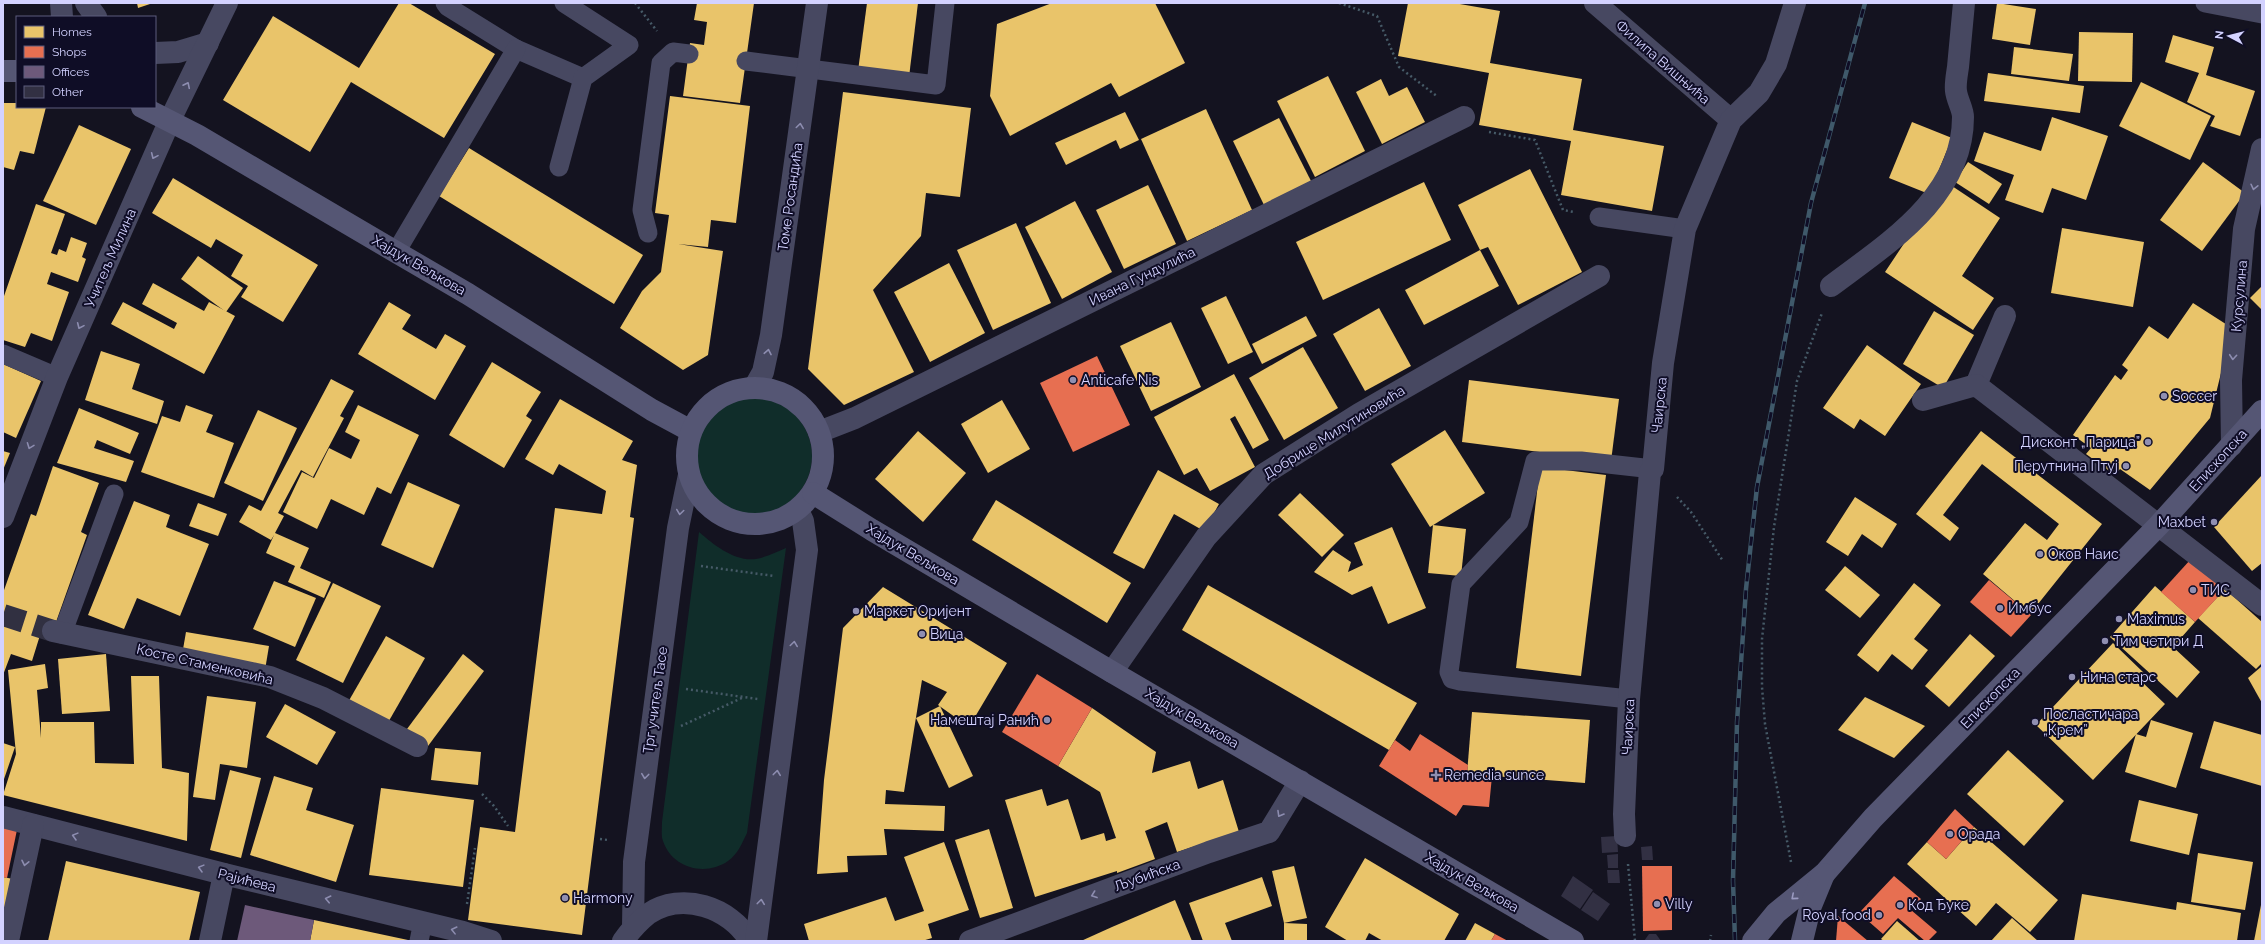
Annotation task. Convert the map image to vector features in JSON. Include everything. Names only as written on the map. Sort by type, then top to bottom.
[{"type":"street","points":[[61,3],[62,16]]},
{"type":"street","points":[[86,3],[95,16]]},
{"type":"street","name":"Учитељ Милина","points":[[3,517],[57,377],[170,120],[226,3]]},
{"type":"street","name":"Томе Росандића","points":[[754,388],[764,372],[771,335],[817,3]]},
{"type":"street","name":"Филипа Вишњића","points":[[1595,3],[1731,120]]},
{"type":"street","name":"Чаирска","points":[[1625,836],[1624,814],[1629,699],[1663,363],[1685,229],[1731,120],[1759,93],[1776,64],[1796,3]]},
{"type":"street","points":[[1832,286],[1875,254],[1906,228],[1930,203],[1952,170],[1961,140],[1964,116],[1956,90],[1964,3]]},
{"type":"street","points":[[156,52],[178,52],[208,43]]},
{"type":"street","points":[[3,71],[16,71]]},
{"type":"street","name":"Хајдук Вељкова","points":[[144,108],[170,120],[468,294],[652,410],[692,431]]},
{"type":"street","name":"Ивана Гундулића","points":[[819,432],[870,411],[1456,121]]},
{"type":"street","name":"Курсулина","points":[[2232,445],[2232,380],[2244,229],[2262,149]]},
{"type":"street","name":"Добрице Милутиновића","points":[[1112,672],[1206,537],[1264,474],[1359,414],[1599,276]]},
{"type":"street","points":[[1976,385],[2005,316]]},
{"type":"street","points":[[1923,400],[1976,385]]},
{"type":"street","points":[[1976,385],[2262,605]]},
{"type":"street","points":[[754,388],[774,390],[793,400],[808,414],[819,432],[823,452],[822,466],[813,493],[798,510],[778,521],[756,525],[734,522],[714,511],[698,495],[689,474],[687,452],[692,431],[702,414],[716,400],[734,391],[754,388]]},
{"type":"street","name":"Епископска","points":[[1825,873],[1873,818],[2158,526],[2262,412]]},
{"type":"street","name":"Трг учитељ Тасе","points":[[628,934],[634,862],[673,562],[681,505],[689,474]]},
{"type":"street","name":"Хајдук Вељкова","points":[[813,493],[872,530],[1112,672],[1300,780],[1573,941]]},
{"type":"street","points":[[756,941],[807,550],[806,536],[798,510]]},
{"type":"street","name":"Косте Стаменковића","points":[[58,632],[270,677],[323,698],[417,746]]},
{"type":"street","name":"Љубићска","points":[[970,941],[1210,852],[1269,832],[1300,780]]},
{"type":"street","name":"Рајићева","points":[[3,817],[224,874],[421,931],[463,932],[491,941]]},
{"type":"street","points":[[8,941],[33,825]]},
{"type":"street","points":[[1753,941],[1776,913],[1804,888],[1825,873]]},
{"type":"street","points":[[1802,941],[1810,908],[1825,873]]},
{"type":"street","points":[[210,941],[224,874]]},
{"type":"street","points":[[628,934],[656,911],[669,906],[690,903],[710,907],[729,917],[744,931],[750,941]]},
{"type":"lane","points":[[446,3],[448,7],[516,49],[584,78]]},
{"type":"lane","points":[[559,167],[584,78],[629,45],[564,3]]},
{"type":"lane","points":[[746,61],[936,85],[945,3]]},
{"type":"lane","points":[[2205,3],[2262,14]]},
{"type":"lane","points":[[396,252],[516,49]]},
{"type":"lane","points":[[648,233],[642,210],[661,63],[681,53]]},
{"type":"lane","points":[[1599,217],[1685,229]]},
{"type":"lane","points":[[3,354],[57,377]]},
{"type":"lane","points":[[1629,699],[1460,681],[1452,679],[1449,672],[1461,584],[1519,522],[1535,461],[1581,461],[1652,470]]},
{"type":"lane","points":[[58,632],[114,494]]},
{"type":"path","points":[[635,3],[681,53]]},
{"type":"path","points":[[1339,3],[1377,16],[1399,67],[1456,121],[1535,140],[1563,210],[1599,217]]},
{"type":"path","points":[[1804,888],[1794,874],[1765,724],[1762,687],[1762,639],[1774,527],[1797,381],[1832,286]]},
{"type":"path","points":[[1652,470],[1691,512],[1723,561]]},
{"type":"path","points":[[673,562],[802,580]]},
{"type":"path","points":[[695,690],[786,703]]},
{"type":"path","points":[[650,740],[745,697]]},
{"type":"path","points":[[482,794],[494,806],[508,826]]},
{"type":"path","points":[[1625,836],[1635,941]]},
{"type":"path","points":[[463,932],[475,848]]},
{"type":"path","points":[[1710,941],[1711,935]]},
{"type":"green space","points":[[754,398],[776,402],[795,415],[808,434],[812,456],[808,478],[795,497],[776,510],[754,514],[732,510],[713,497],[700,478],[696,456],[700,434],[713,415],[732,402]]},
{"type":"green space","points":[[699,532],[725,552],[740,558],[756,559],[768,556],[786,548],[747,833],[737,852],[728,861],[719,866],[700,869],[690,867],[674,858],[667,850],[662,837],[662,822]]},
{"type":"building: Homes","points":[[137,3],[153,3],[138,8]]},
{"type":"building: Homes","points":[[399,3],[409,3],[495,54],[444,138],[351,82],[310,152],[223,100],[273,16],[359,68]]},
{"type":"building: Homes","points":[[697,3],[754,3],[740,103],[683,96],[690,43],[704,45],[707,22],[694,20]]},
{"type":"building: Homes","points":[[867,3],[918,3],[909,77],[858,71]]},
{"type":"building: Homes","points":[[1052,3],[1155,3],[1185,63],[1119,97],[1111,83],[1010,136],[990,96],[997,24]]},
{"type":"building: Homes","points":[[1408,3],[1454,3],[1500,11],[1490,63],[1582,79],[1573,130],[1664,146],[1652,211],[1561,195],[1571,141],[1479,125],[1489,73],[1398,56]]},
{"type":"building: Homes","points":[[1997,3],[2036,9],[2030,45],[1992,39]]},
{"type":"building: Homes","points":[[2079,32],[2133,33],[2132,82],[2078,81]]},
{"type":"building: Homes","points":[[2173,35],[2214,47],[2206,75],[2255,91],[2240,136],[2210,126],[2215,116],[2187,102],[2199,73],[2165,62]]},
{"type":"building: Homes","points":[[2014,47],[2073,54],[2069,81],[2011,74]]},
{"type":"building: Homes","points":[[1988,73],[2084,86],[2080,113],[1984,101]]},
{"type":"building: Homes","points":[[1328,76],[1365,151],[1315,177],[1277,101]]},
{"type":"building: Homes","points":[[1381,79],[1389,96],[1407,87],[1425,122],[1382,144],[1356,92]]},
{"type":"building: Homes","points":[[2141,82],[2211,116],[2190,160],[2119,126]]},
{"type":"building: Homes","points":[[843,92],[971,108],[960,197],[926,193],[921,236],[873,290],[914,372],[844,405],[808,369]]},
{"type":"building: Homes","points":[[670,96],[750,106],[736,223],[711,220],[708,247],[678,244],[723,251],[708,355],[683,370],[620,328],[642,291],[661,272],[669,215],[655,213]]},
{"type":"building: Homes","points":[[3,103],[16,103],[16,108],[46,108],[34,154],[20,151],[14,170],[3,167]]},
{"type":"building: Homes","points":[[1206,109],[1252,210],[1187,241],[1141,139]]},
{"type":"building: Homes","points":[[1125,112],[1139,140],[1120,149],[1116,140],[1066,165],[1055,143]]},
{"type":"building: Homes","points":[[2052,117],[2108,136],[2086,200],[2052,188],[2043,213],[2005,200],[2014,175],[1974,161],[1984,132],[2041,151]]},
{"type":"building: Homes","points":[[1279,118],[1311,181],[1264,205],[1233,141]]},
{"type":"building: Homes","points":[[1912,122],[1952,138],[1929,194],[1889,178]]},
{"type":"building: Homes","points":[[79,125],[131,149],[96,225],[43,201]]},
{"type":"building: Homes","points":[[469,148],[643,255],[614,304],[439,196]]},
{"type":"building: Homes","points":[[1968,162],[2002,184],[1989,204],[1955,182]]},
{"type":"building: Homes","points":[[2203,162],[2245,193],[2202,251],[2160,220]]},
{"type":"building: Homes","points":[[1530,169],[1582,272],[1518,305],[1488,247],[1480,250],[1458,205]]},
{"type":"building: Homes","points":[[173,178],[318,265],[283,322],[241,297],[248,286],[231,276],[243,255],[216,239],[211,248],[152,213]]},
{"type":"building: Homes","points":[[1424,182],[1451,240],[1323,300],[1296,242]]},
{"type":"building: Homes","points":[[1949,184],[2000,218],[1962,276],[1994,298],[1973,330],[1885,272],[1925,212]]},
{"type":"building: Homes","points":[[1148,185],[1176,244],[1124,269],[1096,210]]},
{"type":"building: Homes","points":[[1075,201],[1112,272],[1062,299],[1025,227]]},
{"type":"building: Homes","points":[[36,204],[65,214],[51,253],[57,255],[59,249],[66,252],[71,237],[87,243],[82,257],[86,259],[78,282],[51,272],[47,284],[69,292],[52,341],[31,333],[25,347],[3,340],[3,299]]},
{"type":"building: Homes","points":[[1016,223],[1051,303],[993,330],[957,250]]},
{"type":"building: Homes","points":[[2062,228],[2144,242],[2133,307],[2051,293]]},
{"type":"building: Homes","points":[[1480,250],[1499,286],[1424,325],[1405,290]]},
{"type":"building: Homes","points":[[198,256],[243,288],[226,312],[181,279]]},
{"type":"building: Homes","points":[[949,263],[985,333],[930,362],[894,292]]},
{"type":"building: Homes","points":[[153,283],[204,311],[209,302],[235,316],[204,374],[111,324],[123,302],[174,329],[177,323],[142,304]]},
{"type":"building: Homes","points":[[2262,286],[2262,310],[2250,298]]},
{"type":"building: Homes","points":[[1226,296],[1253,352],[1228,364],[1201,308]]},
{"type":"building: Homes","points":[[389,302],[411,315],[402,329],[436,349],[445,334],[466,346],[435,400],[358,354]]},
{"type":"building: Homes","points":[[2193,303],[2232,328],[2210,418],[2150,490],[2120,469],[2115,475],[2086,454],[2091,448],[2073,435],[2115,375],[2121,380],[2128,370],[2122,365],[2149,326],[2168,339]]},
{"type":"building: Homes","points":[[1379,308],[1411,366],[1365,391],[1333,334]]},
{"type":"building: Homes","points":[[1934,311],[1974,335],[1943,388],[1903,364]]},
{"type":"building: Homes","points":[[1306,316],[1317,336],[1262,364],[1252,344]]},
{"type":"building: Homes","points":[[1171,322],[1201,387],[1151,411],[1120,346]]},
{"type":"building: Homes","points":[[1867,345],[1921,384],[1885,436],[1860,419],[1854,429],[1823,408]]},
{"type":"building: Homes","points":[[1303,347],[1338,408],[1284,440],[1249,378]]},
{"type":"building: Homes","points":[[101,351],[140,364],[132,389],[164,401],[157,424],[85,400]]},
{"type":"building: Homes","points":[[492,362],[541,392],[526,416],[532,420],[504,468],[449,435]]},
{"type":"building: Homes","points":[[3,364],[41,381],[16,438],[3,432]]},
{"type":"building: Homes","points":[[1234,374],[1269,440],[1253,449],[1235,416],[1230,419],[1255,467],[1210,491],[1197,468],[1184,475],[1154,417]]},
{"type":"building: Homes","points":[[331,379],[354,391],[340,416],[344,418],[313,477],[301,470],[278,513],[284,516],[275,533],[309,548],[300,568],[331,582],[324,598],[288,582],[295,566],[266,553],[274,535],[271,540],[239,522],[249,505],[261,511]]},
{"type":"building: Homes","points":[[1469,380],[1619,399],[1611,461],[1462,442]]},
{"type":"building: Homes","points":[[560,399],[633,441],[622,460],[637,465],[630,517],[634,518],[582,935],[468,920],[480,827],[515,832],[555,508],[602,514],[606,491],[559,464],[553,475],[525,459]]},
{"type":"building: Homes","points":[[1002,400],[1030,449],[988,473],[961,424]]},
{"type":"building: Homes","points":[[186,405],[213,415],[206,432],[234,443],[214,498],[141,472],[162,416],[180,422]]},
{"type":"building: Homes","points":[[358,405],[419,435],[391,494],[377,487],[364,515],[331,499],[317,529],[283,512],[302,472],[314,478],[329,448],[351,459],[360,440],[345,432]]},
{"type":"building: Homes","points":[[79,408],[139,433],[130,454],[97,440],[94,448],[134,461],[126,482],[57,463]]},
{"type":"building: Homes","points":[[258,410],[297,428],[263,501],[224,483]]},
{"type":"building: Homes","points":[[1445,430],[1485,493],[1430,527],[1391,464]]},
{"type":"building: Homes","points":[[918,431],[966,473],[923,522],[875,479]]},
{"type":"building: Homes","points":[[1981,431],[2102,524],[2030,614],[1983,574],[2025,523],[2047,540],[2059,524],[1982,464],[1943,515],[1959,528],[1950,541],[1916,514]]},
{"type":"building: Homes","points":[[3,451],[10,453],[3,470]]},
{"type":"building: Homes","points":[[53,466],[99,483],[81,532],[87,535],[51,636],[41,632],[32,661],[11,654],[3,675],[3,593],[31,514],[36,516]]},
{"type":"building: Homes","points":[[1540,467],[1606,475],[1581,676],[1516,668]]},
{"type":"building: Homes","points":[[1158,470],[1219,504],[1204,531],[1174,514],[1144,569],[1113,553]]},
{"type":"building: Homes","points":[[2262,475],[2262,563],[2252,571],[2214,527]]},
{"type":"building: Homes","points":[[408,482],[460,505],[433,568],[381,545]]},
{"type":"building: Homes","points":[[1300,493],[1344,535],[1322,557],[1278,515]]},
{"type":"building: Homes","points":[[1855,497],[1897,524],[1882,548],[1862,534],[1848,556],[1826,542]]},
{"type":"building: Homes","points":[[996,500],[1131,583],[1107,623],[972,540]]},
{"type":"building: Homes","points":[[134,501],[170,515],[166,527],[209,544],[180,616],[137,598],[124,629],[88,615]]},
{"type":"building: Homes","points":[[198,503],[227,514],[218,536],[189,526]]},
{"type":"building: Homes","points":[[1433,525],[1466,529],[1461,576],[1428,573]]},
{"type":"building: Homes","points":[[1392,527],[1426,608],[1388,624],[1372,586],[1352,595],[1314,572],[1333,550],[1351,562],[1348,572],[1363,565],[1354,543]]},
{"type":"building: Homes","points":[[1845,566],[1880,595],[1860,618],[1825,590]]},
{"type":"building: Homes","points":[[274,581],[316,598],[295,647],[253,629]]},
{"type":"building: Homes","points":[[333,583],[381,606],[343,683],[296,660]]},
{"type":"building: Homes","points":[[1914,583],[1941,605],[1914,639],[1928,650],[1912,670],[1892,654],[1878,672],[1857,655]]},
{"type":"building: Homes","points":[[1208,585],[1417,703],[1389,750],[1182,630]]},
{"type":"building: Homes","points":[[2155,586],[2195,622],[2173,647],[2200,672],[2177,698],[2110,637]]},
{"type":"building: Homes","points":[[883,587],[1007,663],[969,727],[938,705],[947,692],[922,680],[904,792],[886,790],[885,804],[945,806],[944,831],[884,829],[887,855],[847,856],[848,872],[817,874],[824,780],[843,628]]},
{"type":"building: Homes","points":[[2225,589],[2262,622],[2262,663],[2256,669],[2198,618]]},
{"type":"building: Homes","points":[[186,632],[269,646],[265,670],[182,655]]},
{"type":"building: Homes","points":[[1970,634],[1995,656],[1949,707],[1925,686]]},
{"type":"building: Homes","points":[[386,636],[425,658],[386,726],[347,704]]},
{"type":"building: Homes","points":[[2113,643],[2146,675],[2141,681],[2165,704],[2093,780],[2036,725]]},
{"type":"building: Homes","points":[[106,654],[110,711],[62,714],[58,659]]},
{"type":"building: Homes","points":[[463,654],[484,671],[425,750],[404,733]]},
{"type":"building: Homes","points":[[45,664],[48,688],[37,690],[41,738],[41,722],[94,722],[95,763],[134,764],[131,676],[159,676],[162,768],[189,773],[187,841],[3,795],[16,754],[8,670]]},
{"type":"building: Homes","points":[[2262,666],[2262,703],[2248,678]]},
{"type":"building: Homes","points":[[207,696],[256,702],[247,768],[220,764],[215,800],[193,797]]},
{"type":"building: Homes","points":[[1865,697],[1925,726],[1894,758],[1838,730]]},
{"type":"building: Homes","points":[[285,704],[336,732],[317,765],[266,737]]},
{"type":"building: Homes","points":[[940,706],[973,776],[949,788],[916,718]]},
{"type":"building: Homes","points":[[1092,708],[1156,752],[1152,773],[1190,761],[1198,789],[1223,780],[1239,832],[1177,852],[1167,822],[1145,831],[1155,859],[1117,873],[1117,871],[1035,897],[1005,800],[1042,789],[1047,806],[1068,799],[1081,840],[1104,833],[1106,841],[1116,838],[1100,792],[1058,766]]},
{"type":"building: Homes","points":[[1472,712],[1590,720],[1585,783],[1467,774]]},
{"type":"building: Homes","points":[[2151,720],[2193,733],[2176,788],[2125,772],[2136,734],[2146,737]]},
{"type":"building: Homes","points":[[2214,721],[2262,735],[2262,786],[2200,768]]},
{"type":"building: Homes","points":[[3,743],[15,747],[4,779],[3,779]]},
{"type":"building: Homes","points":[[435,748],[481,752],[478,785],[431,780]]},
{"type":"building: Homes","points":[[2008,750],[2064,801],[2024,846],[1967,794]]},
{"type":"building: Homes","points":[[230,770],[261,778],[241,858],[210,850]]},
{"type":"building: Homes","points":[[274,776],[313,788],[306,810],[354,825],[336,882],[250,855]]},
{"type":"building: Homes","points":[[381,788],[474,800],[463,887],[369,875]]},
{"type":"building: Homes","points":[[2139,800],[2198,814],[2189,855],[2130,841]]},
{"type":"building: Homes","points":[[1974,827],[2058,900],[2030,932],[1996,903],[1976,926],[1907,864],[1927,842],[1946,859]]},
{"type":"building: Homes","points":[[989,829],[1013,908],[980,918],[955,840]]},
{"type":"building: Homes","points":[[944,842],[969,910],[928,924],[932,938],[922,941],[809,941],[804,924],[886,897],[895,921],[924,911],[904,857]]},
{"type":"building: Homes","points":[[2198,853],[2253,862],[2245,910],[2191,902]]},
{"type":"building: Homes","points":[[1365,858],[1459,914],[1444,941],[1383,941],[1369,933],[1365,941],[1348,941],[1325,927]]},
{"type":"building: Homes","points":[[66,861],[200,892],[189,941],[48,941]]},
{"type":"building: Homes","points":[[1294,866],[1307,918],[1284,923],[1272,871]]},
{"type":"building: Homes","points":[[3,877],[13,879],[3,923]]},
{"type":"building: Homes","points":[[1262,877],[1272,906],[1225,923],[1232,941],[1203,941],[1189,903]]},
{"type":"building: Homes","points":[[2082,894],[2176,910],[2177,902],[2241,913],[2237,941],[2074,941]]},
{"type":"building: Homes","points":[[1175,900],[1192,941],[1081,941],[1112,927]]},
{"type":"building: Homes","points":[[2261,905],[2262,941],[2254,941]]},
{"type":"building: Homes","points":[[2012,918],[2038,941],[1991,941]]},
{"type":"building: Homes","points":[[314,920],[408,940],[408,941],[310,941]]},
{"type":"building: Homes","points":[[1897,921],[1920,941],[1884,941],[1881,939]]},
{"type":"building: Homes","points":[[1284,923],[1307,924],[1307,941],[1284,941]]},
{"type":"building: Homes","points":[[1475,923],[1495,934],[1491,941],[1465,941]]},
{"type":"building: Shops","points":[[1097,356],[1130,425],[1073,452],[1040,383]]},
{"type":"building: Shops","name":"ТИС","points":[[2191,559],[2225,589],[2195,622],[2161,592]]},
{"type":"building: Shops","name":"Имбус","points":[[1989,580],[2031,615],[2011,637],[1970,602]]},
{"type":"building: Shops","name":"Намештај Ранић","points":[[1037,674],[1092,708],[1058,766],[1002,732]]},
{"type":"building: Shops","name":"Remedia sunce","points":[[1420,734],[1468,765],[1467,774],[1492,776],[1489,807],[1463,805],[1456,816],[1379,766],[1395,740],[1410,751]]},
{"type":"building: Shops","name":"Орада","points":[[1955,809],[1974,827],[1946,859],[1927,842]]},
{"type":"building: Shops","points":[[3,822],[18,825],[7,878],[3,877]]},
{"type":"building: Shops","name":"Villy","points":[[1642,866],[1672,866],[1672,930],[1643,931]]},
{"type":"building: Shops","name":"Код Ђуке","points":[[1894,876],[1921,899],[1911,910],[1937,932],[1928,941],[1925,941],[1898,918],[1883,934],[1859,913]]},
{"type":"building: Shops","points":[[1838,916],[1868,941],[1836,941]]},
{"type":"building: Shops","points":[[1495,934],[1508,941],[1491,941]]},
{"type":"building: Offices","points":[[245,905],[314,920],[310,941],[237,941]]},
{"type":"building: Other","points":[[1617,836],[1618,852],[1602,853],[1601,837]]},
{"type":"building: Other","points":[[1652,846],[1653,860],[1642,860],[1641,847]]},
{"type":"building: Other","points":[[1618,854],[1618,868],[1608,868],[1607,855]]},
{"type":"building: Other","points":[[1607,870],[1619,870],[1620,883],[1608,883]]},
{"type":"building: Other","points":[[1573,876],[1593,890],[1580,909],[1561,896]]},
{"type":"building: Other","points":[[1593,892],[1610,904],[1598,921],[1581,910]]},
{"type":"building: Other","points":[[1649,934],[1656,934],[1661,941],[1644,941]]},
{"type":"tunnel","points":[[3,615],[53,631]]},
{"type":"railway","points":[[1735,941],[1733,881],[1737,722],[1746,589],[1757,487],[1811,203],[1865,3]]},
{"type":"place","name":"Anticafe Nis","points":[[1073,380]]},
{"type":"place","name":"Soccer","points":[[2164,396]]},
{"type":"place","name":"Дисконт „Парица”","points":[[2148,442]]},
{"type":"place","name":"Перутнина Птуј","points":[[2126,466]]},
{"type":"place","name":"Maxbet","points":[[2214,522]]},
{"type":"place","name":"Оков Наис","points":[[2040,554]]},
{"type":"place","name":"ТИС","points":[[2193,590]]},
{"type":"place","name":"Имбус","points":[[2000,608]]},
{"type":"place","name":"Маркет Оријент","points":[[856,611]]},
{"type":"place","name":"Maximus","points":[[2119,619]]},
{"type":"place","name":"Вица","points":[[922,634]]},
{"type":"place","name":"Тим четири Д","points":[[2105,641]]},
{"type":"place","name":"Нина старс","points":[[2072,677]]},
{"type":"place","name":"Намештај Ранић","points":[[1047,720]]},
{"type":"place","name":"Посластичара „Крем”","points":[[2035,722]]},
{"type":"place","name":"Remedia sunce","points":[[1436,775]]},
{"type":"place","name":"Орада","points":[[1950,834]]},
{"type":"place","name":"Harmony","points":[[565,898]]},
{"type":"place","name":"Villy","points":[[1657,904]]},
{"type":"place","name":"Код Ђуке","points":[[1900,905]]},
{"type":"place","name":"Royal food","points":[[1879,915]]}]
